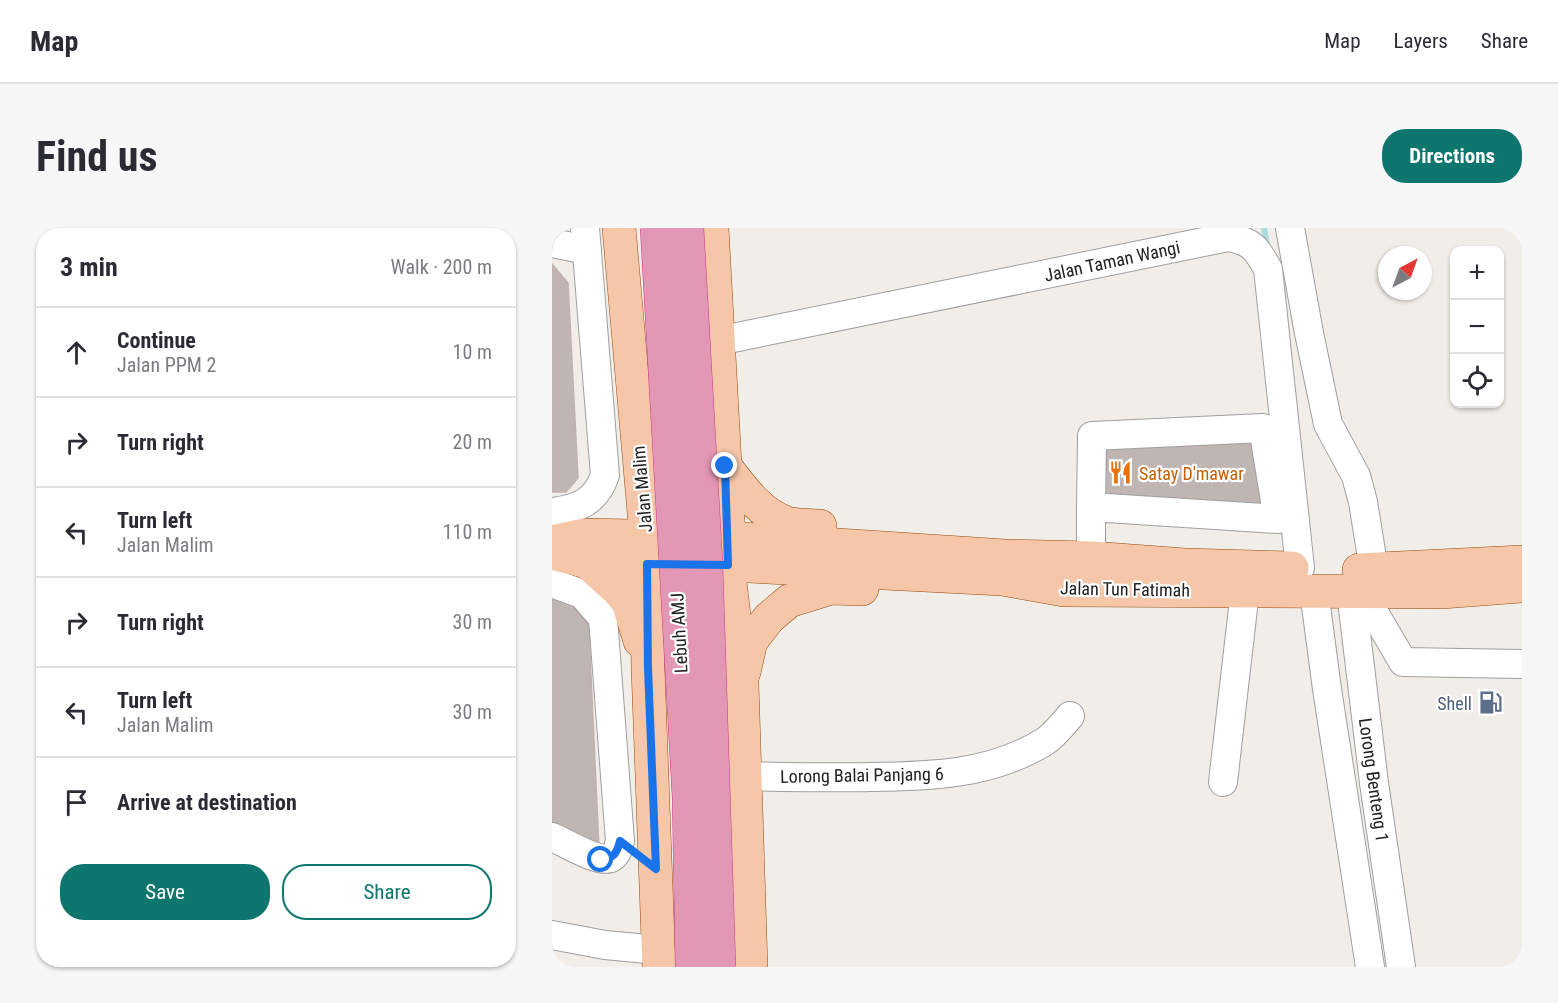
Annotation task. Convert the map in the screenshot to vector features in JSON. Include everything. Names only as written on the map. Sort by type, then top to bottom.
[{"type":"highway","name":"Lebuh AMJ","points":[[657,228],[688,798],[692,967]]},
{"type":"highway","name":"Lebuh AMJ","points":[[687,228],[706,564],[718,967]]},
{"type":"main road","name":"Jalan Malim","points":[[620,228],[646,550],[658,958]]},
{"type":"main road","points":[[712,228],[729,551],[742,684],[752,967]]},
{"type":"main road","points":[[725,466],[746,493],[765,512],[788,524],[1006,542],[1077,558]]},
{"type":"main road","points":[[552,553],[585,548],[628,500],[641,476]]},
{"type":"main road","points":[[552,542],[585,548],[729,551]]},
{"type":"main road","points":[[585,548],[628,602],[648,668]]},
{"type":"main road","name":"Jalan Tun Fatimah","points":[[729,551],[1002,579],[1064,590],[1245,591],[1307,580]]},
{"type":"main road","name":"Jalan Tun Fatimah","points":[[729,551],[1077,558],[1185,566],[1441,592],[1522,586]]},
{"type":"main road","name":"Jalan Tun Fatimah","points":[[1363,584],[1522,562]]},
{"type":"main road","points":[[742,684],[751,641],[769,618],[789,601],[831,588],[1003,594],[1064,590]]},
{"type":"street","name":"Lorong Benteng 1","points":[[1290,228],[1328,424],[1356,476],[1363,502],[1363,584],[1374,783],[1401,967]]},
{"type":"street","name":"Jalan Taman Wangi","points":[[718,341],[1228,237],[1244,240],[1258,252],[1268,269],[1307,580],[1327,688],[1370,967]]},
{"type":"street","points":[[552,243],[586,239],[605,475],[602,485],[586,502],[573,510],[552,512]]},
{"type":"street","points":[[1077,558],[1091,507],[1092,436],[1263,428],[1278,519],[1091,507]]},
{"type":"street","points":[[552,583],[582,594],[603,618],[620,841],[617,852],[610,858],[601,860],[552,837]]},
{"type":"street","points":[[1363,584],[1403,662],[1522,664]]},
{"type":"street","points":[[1223,782],[1245,591]]},
{"type":"street","name":"Lorong Balai Panjang 6","points":[[745,776],[819,778],[936,776],[991,766],[1045,741],[1070,716]]},
{"type":"street","points":[[620,841],[656,869]]},
{"type":"street","points":[[552,935],[658,958]]},
{"type":"building","points":[[552,264],[568,283],[578,478],[566,492],[552,492]]},
{"type":"building","points":[[1255,435],[1268,508],[1097,496],[1096,440]]},
{"type":"building","points":[[552,596],[588,610],[599,849],[552,826]]},
{"type":"waterway","points":[[1264,228],[1267,246]]},
{"type":"place","name":"Satay D'mawar","points":[[1121,473]]},
{"type":"place","name":"Shell","points":[[1490,703]]},
{"type":"route","points":[[601,860],[610,858],[617,852],[620,841],[656,869],[648,668],[647,564],[728,565],[729,538],[725,466]]}]
